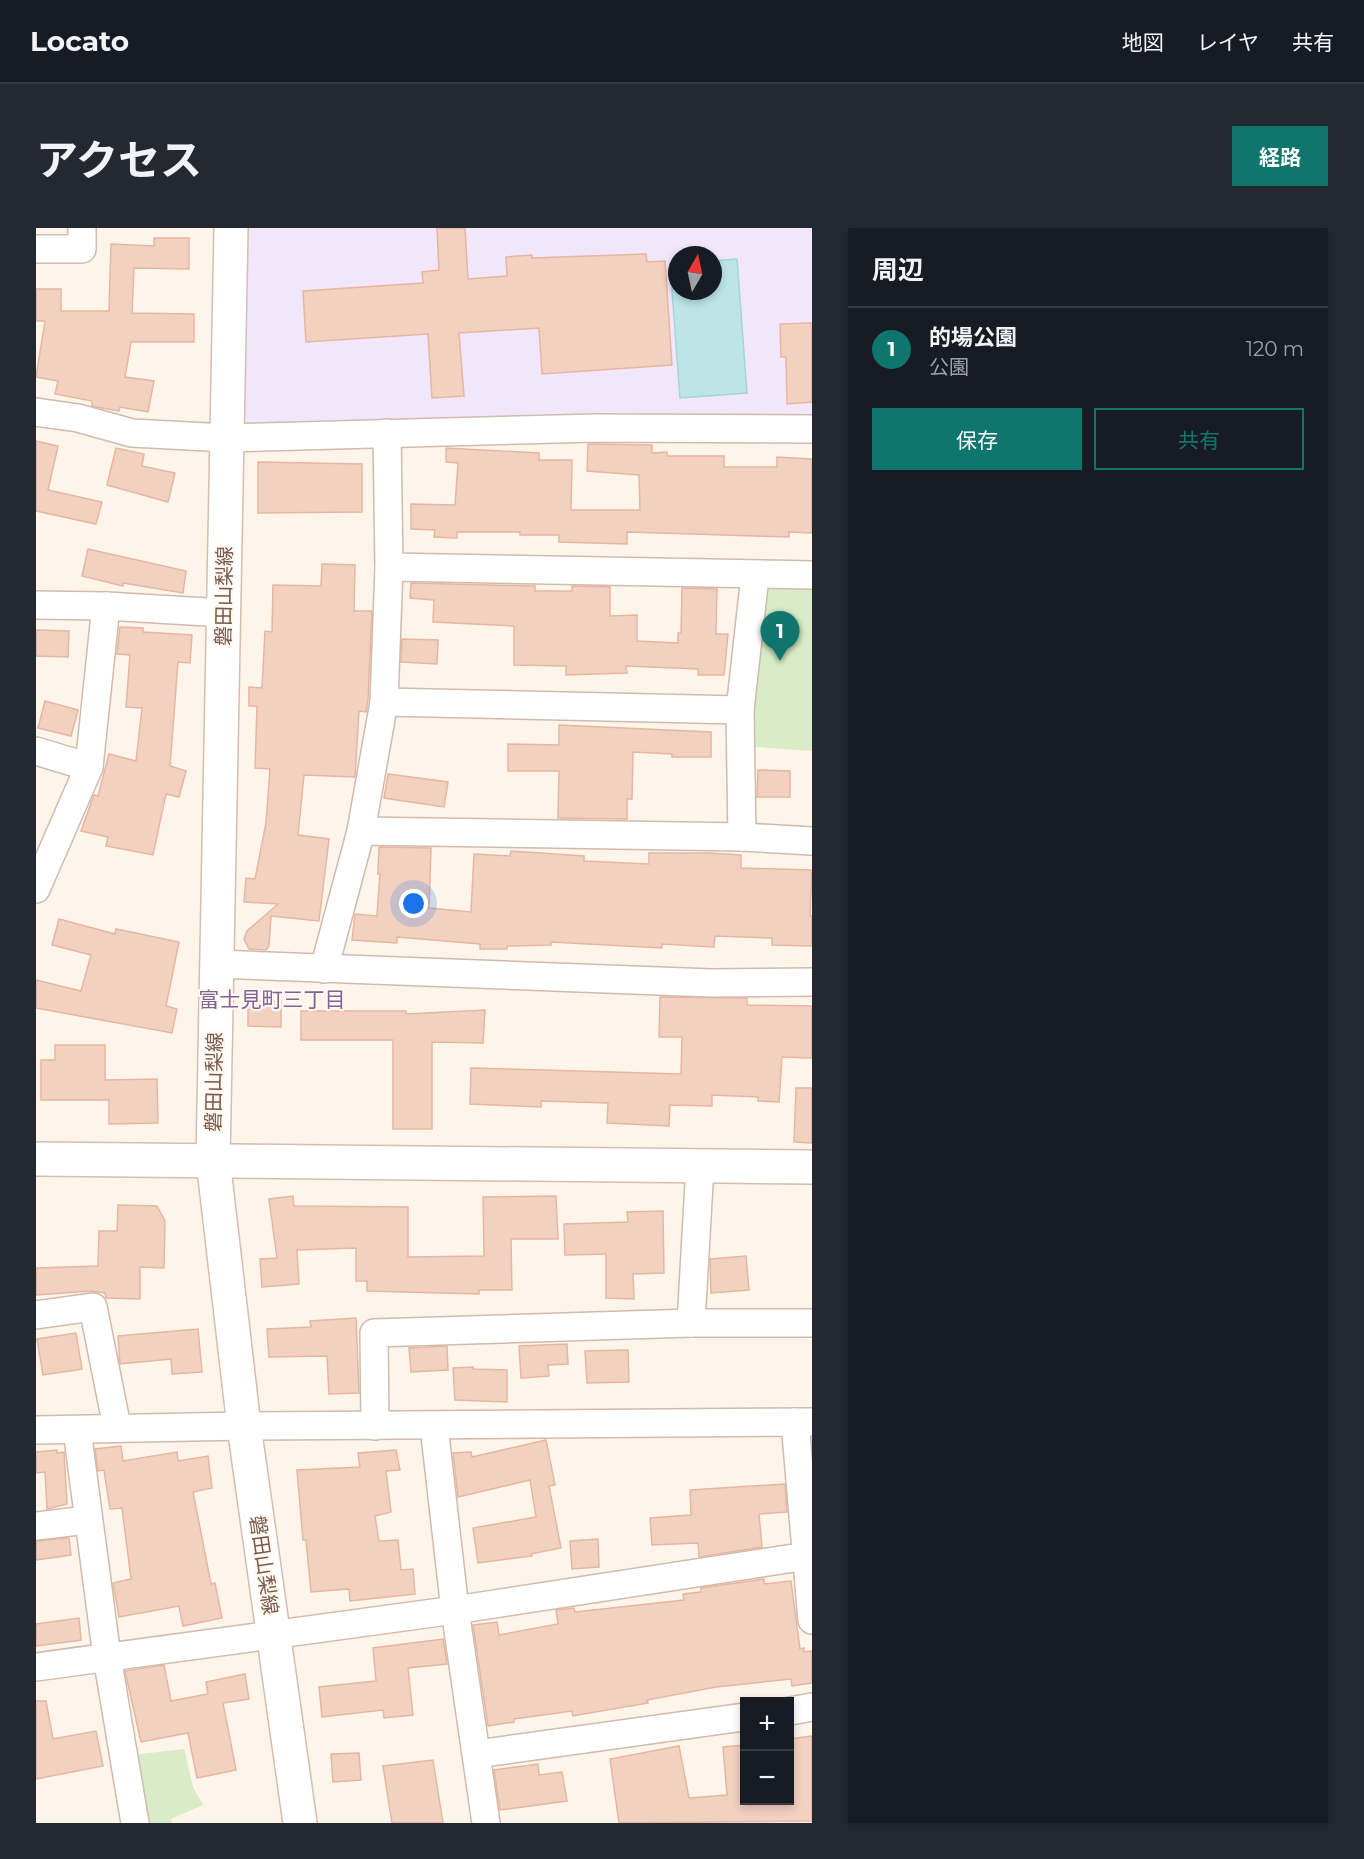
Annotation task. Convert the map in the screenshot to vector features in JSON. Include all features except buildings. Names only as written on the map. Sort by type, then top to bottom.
[{"type":"main road","name":"磐田山梨線","points":[[231,228],[213,1160],[244,1426],[300,1823]]},
{"type":"main road","points":[[36,1159],[812,1167]]},
{"type":"street","points":[[36,249],[82,249],[82,228]]},
{"type":"street","points":[[36,411],[78,418],[132,433],[226,438],[595,428],[812,429]]},
{"type":"street","points":[[324,969],[361,831],[384,702],[389,567],[387,433]]},
{"type":"street","points":[[389,567],[755,576],[812,575]]},
{"type":"street","points":[[742,837],[740,711],[755,576]]},
{"type":"street","points":[[36,605],[106,606],[224,613]]},
{"type":"street","points":[[36,889],[89,767],[106,606]]},
{"type":"street","points":[[384,702],[740,711]]},
{"type":"street","points":[[36,751],[89,767]]},
{"type":"street","points":[[361,831],[742,837],[812,841]]},
{"type":"street","points":[[216,964],[711,983],[812,982]]},
{"type":"street","points":[[691,1323],[700,1166]]},
{"type":"street","points":[[36,1315],[93,1307],[117,1427]]},
{"type":"street","points":[[375,1426],[374,1333],[691,1323],[812,1323]]},
{"type":"street","points":[[36,1430],[117,1427],[804,1422],[807,1556],[812,1620]]},
{"type":"street","points":[[434,1426],[455,1610],[486,1823]]},
{"type":"street","points":[[77,1430],[87,1520],[107,1657],[135,1823]]},
{"type":"street","points":[[36,1526],[87,1520]]},
{"type":"street","points":[[36,1667],[455,1610],[807,1556]]},
{"type":"street","points":[[794,1710],[812,1707]]},
{"type":"street","points":[[477,1754],[740,1718]]},
{"type":"shaded area","points":[[231,228],[812,228],[812,418],[226,438]]},
{"type":"green space","points":[[812,575],[812,751],[741,746],[755,576]]},
{"type":"green space","points":[[184,1749],[193,1787],[203,1805],[171,1819],[172,1823],[135,1823],[123,1756]]},
{"type":"water","points":[[737,259],[747,393],[680,398],[673,300],[722,300],[722,260]]},
{"type":"place","name":"的場公園","points":[[780,661]]},
{"type":"district","name":"富士見町三丁目","points":[[272,1000]]}]
